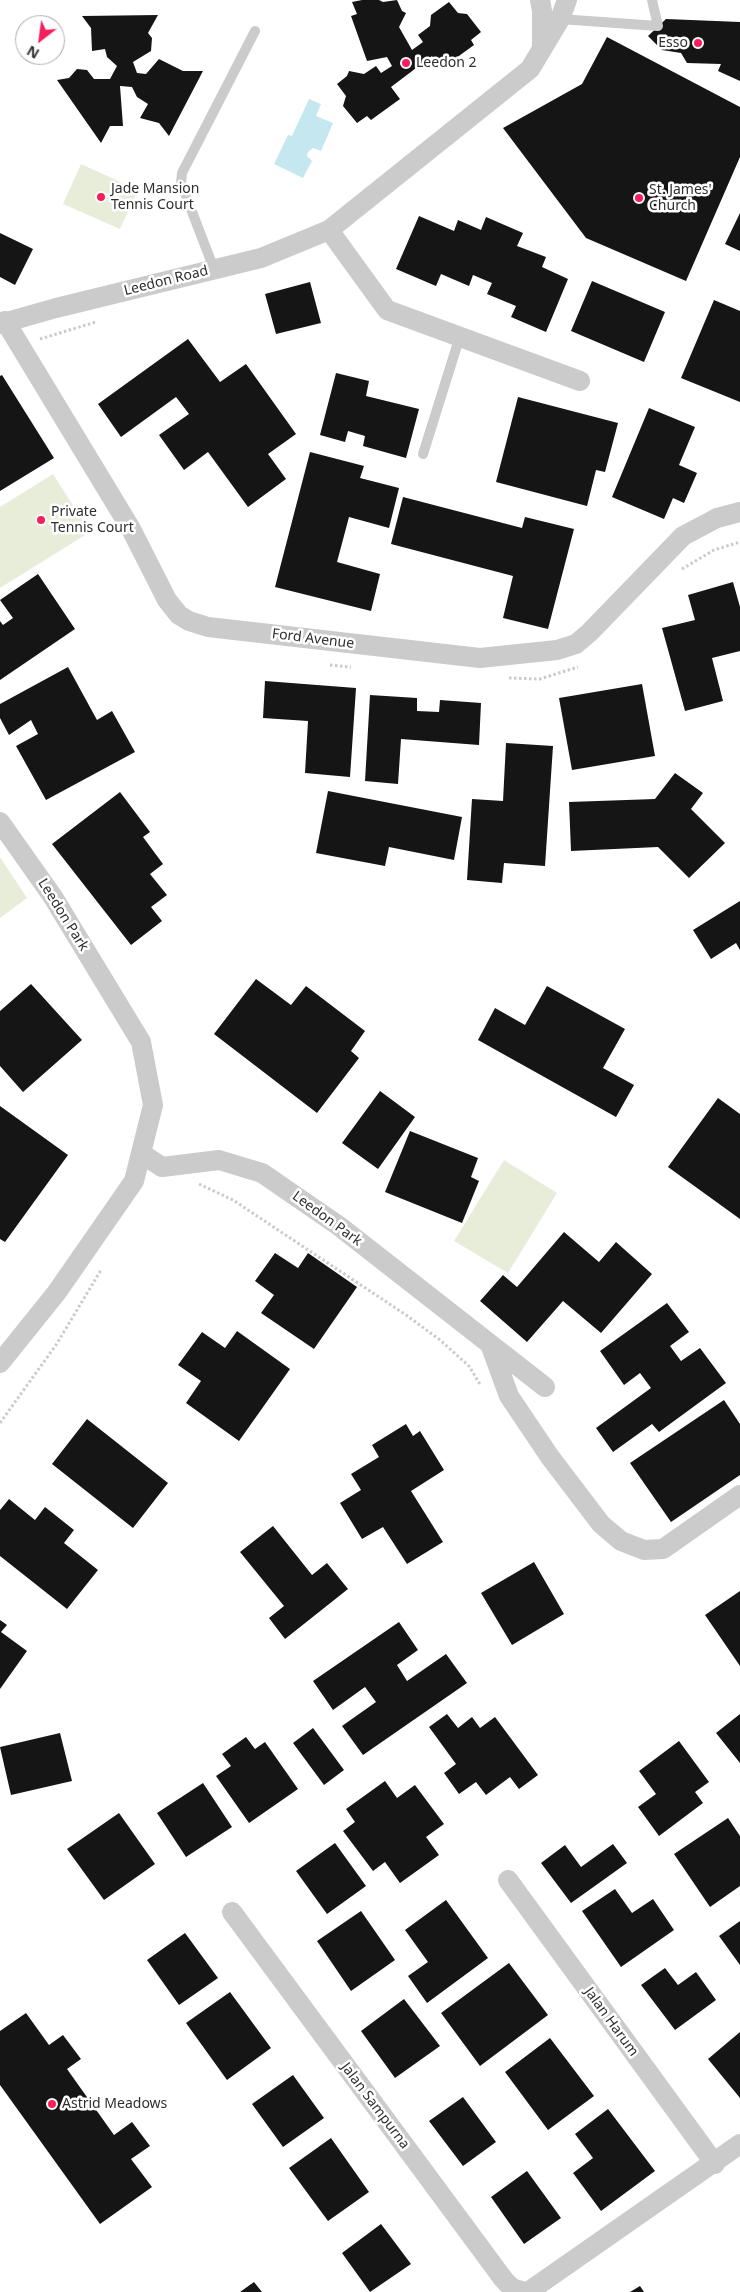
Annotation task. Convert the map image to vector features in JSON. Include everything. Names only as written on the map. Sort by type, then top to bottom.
[{"type":"street","name":"Leedon Road","points":[[540,0],[542,11],[542,47]]},
{"type":"street","name":"Leedon Road","points":[[2,323],[261,258],[329,230],[530,69],[560,19],[567,0]]},
{"type":"street","points":[[329,230],[387,310],[580,381]]},
{"type":"street","name":"Ford Avenue","points":[[2,323],[131,529],[167,600],[178,615],[208,627],[480,658],[557,650],[576,644],[590,632],[683,536],[717,518],[740,512]]},
{"type":"street","name":"Leedon Park","points":[[0,822],[53,897],[141,1042],[153,1105],[134,1181],[57,1292],[0,1363]]},
{"type":"street","name":"Leedon Park","points":[[142,1154],[162,1167],[218,1160],[262,1173],[339,1226],[545,1387]]},
{"type":"street","points":[[490,1344],[509,1396],[550,1457],[601,1524],[621,1541],[644,1550],[663,1549],[740,1495]]},
{"type":"street","name":"Jalan Harum","points":[[508,1880],[714,2164]]},
{"type":"street","name":"Jalan Sampurna","points":[[232,1912],[504,2280],[512,2288],[527,2292],[714,2164],[740,2144]]},
{"type":"lane","points":[[560,19],[658,26],[652,0]]},
{"type":"lane","points":[[214,269],[180,183],[182,173],[255,31]]},
{"type":"lane","points":[[423,454],[460,336]]},
{"type":"path","points":[[197,1184],[233,1200],[406,1315]]},
{"type":"path","points":[[0,1423],[56,1345],[102,1269]]},
{"type":"green space","name":"Jade Mansion Tennis Court","points":[[81,164],[138,190],[120,229],[63,204]]},
{"type":"green space","name":"Private Tennis Court","points":[[53,474],[90,532],[0,588],[0,507]]},
{"type":"green space","points":[[0,857],[27,898],[0,918]]},
{"type":"green space","points":[[504,1160],[557,1193],[508,1273],[454,1241]]},
{"type":"water","points":[[309,99],[321,104],[316,116],[333,123],[321,151],[313,148],[308,152],[307,156],[312,161],[303,178],[274,164],[288,135],[292,136]]},
{"type":"building","name":"Leedon 2","points":[[379,0],[383,2],[397,0],[402,11],[406,13],[399,27],[412,50],[423,42],[418,35],[430,26],[431,15],[449,2],[458,13],[467,14],[481,32],[471,40],[474,45],[441,69],[432,56],[391,87],[400,99],[371,120],[367,116],[357,123],[343,106],[346,96],[337,84],[347,76],[349,71],[364,74],[376,66],[381,73],[392,66],[387,57],[367,61],[351,16],[357,14],[352,2]]},
{"type":"building","points":[[158,15],[148,33],[152,38],[151,51],[133,62],[137,73],[146,74],[159,59],[183,71],[203,71],[169,136],[159,123],[140,118],[148,104],[137,97],[132,87],[120,86],[123,126],[110,126],[101,143],[57,80],[69,78],[77,69],[87,70],[94,79],[110,79],[117,66],[107,57],[105,49],[92,51],[91,28],[82,16]]},
{"type":"building","name":"Esso","points":[[666,19],[740,22],[740,81],[718,71],[721,64],[687,63],[681,53],[662,50],[648,36]]},
{"type":"building","name":"St. James' Church","points":[[607,37],[740,107],[740,157],[686,281],[586,238],[503,128],[582,84]]},
{"type":"building","points":[[740,213],[740,251],[725,244]]},
{"type":"building","points":[[419,216],[454,231],[458,220],[481,230],[486,217],[523,233],[517,246],[546,257],[542,267],[568,279],[546,332],[511,317],[516,306],[487,294],[492,283],[473,275],[469,286],[441,274],[436,286],[396,269]]},
{"type":"building","points":[[0,233],[33,249],[15,285],[0,277]]},
{"type":"building","points":[[592,281],[665,312],[644,362],[571,331]]},
{"type":"building","points":[[310,282],[321,323],[276,334],[265,294]]},
{"type":"building","points":[[714,300],[740,311],[740,402],[681,378]]},
{"type":"building","points":[[188,339],[220,382],[246,364],[296,434],[268,454],[286,479],[248,507],[208,452],[184,470],[159,435],[189,414],[176,397],[121,437],[98,404]]},
{"type":"building","points":[[336,373],[369,381],[366,396],[419,409],[406,458],[363,446],[365,436],[348,431],[345,442],[320,435]]},
{"type":"building","points":[[2,375],[54,458],[0,491],[0,376]]},
{"type":"building","points":[[518,397],[618,423],[605,472],[596,470],[587,506],[496,482]]},
{"type":"building","points":[[649,408],[695,427],[679,465],[697,473],[684,503],[673,498],[664,519],[612,497]]},
{"type":"building","points":[[310,452],[364,466],[360,478],[399,488],[389,528],[349,517],[337,562],[380,574],[371,611],[275,587]]},
{"type":"building","points":[[403,497],[522,528],[525,517],[574,529],[548,629],[503,618],[513,576],[391,544]]},
{"type":"building","points":[[38,574],[75,629],[0,680],[0,621],[3,625],[13,618],[0,600]]},
{"type":"building","points":[[733,582],[740,607],[740,651],[712,658],[723,701],[685,711],[662,628],[695,620],[688,595]]},
{"type":"building","points":[[68,667],[97,720],[112,711],[135,752],[46,800],[16,746],[38,734],[31,720],[9,735],[0,718],[0,704]]},
{"type":"building","points":[[265,681],[356,688],[350,777],[305,773],[308,721],[263,718]]},
{"type":"building","points":[[642,684],[655,756],[572,770],[559,698]]},
{"type":"building","points":[[370,695],[417,698],[417,711],[439,712],[440,700],[481,703],[479,745],[401,739],[398,784],[365,781]]},
{"type":"building","points":[[506,743],[553,746],[545,866],[504,863],[502,883],[467,880],[472,799],[503,801]]},
{"type":"building","points":[[675,773],[703,793],[691,809],[725,843],[689,878],[658,847],[571,851],[569,802],[655,799]]},
{"type":"building","points":[[328,791],[462,817],[454,860],[389,847],[385,866],[316,853]]},
{"type":"building","points":[[120,792],[150,832],[143,837],[163,864],[150,874],[167,895],[151,907],[162,921],[131,945],[52,844]]},
{"type":"building","points":[[740,901],[740,950],[736,943],[711,959],[693,930]]},
{"type":"building","points":[[256,979],[291,1005],[306,986],[365,1031],[351,1051],[359,1058],[317,1113],[214,1034]]},
{"type":"building","points":[[31,984],[82,1040],[23,1092],[0,1066],[0,1011]]},
{"type":"building","points":[[547,986],[625,1029],[603,1068],[634,1085],[616,1117],[478,1040],[495,1008],[525,1025]]},
{"type":"building","points":[[380,1091],[415,1117],[378,1169],[342,1143]]},
{"type":"building","points":[[718,1098],[740,1114],[740,1219],[668,1167]]},
{"type":"building","points":[[0,1106],[68,1155],[5,1242],[0,1239]]},
{"type":"building","points":[[410,1131],[478,1158],[471,1177],[479,1181],[462,1223],[385,1192]]},
{"type":"building","points":[[564,1232],[599,1262],[616,1242],[652,1274],[601,1333],[563,1301],[527,1342],[480,1301],[503,1275],[517,1287]]},
{"type":"building","points":[[275,1253],[298,1268],[308,1253],[357,1287],[314,1349],[261,1313],[274,1295],[255,1281]]},
{"type":"building","points":[[667,1303],[689,1332],[670,1346],[681,1361],[700,1348],[726,1383],[659,1432],[652,1424],[613,1452],[596,1428],[651,1388],[640,1373],[624,1385],[600,1351]]},
{"type":"building","points":[[237,1331],[290,1369],[239,1441],[186,1403],[201,1381],[178,1365],[202,1332],[225,1348]]},
{"type":"building","points":[[724,1400],[740,1424],[740,1475],[671,1522],[630,1463]]},
{"type":"building","points":[[87,1419],[168,1483],[133,1528],[52,1464]]},
{"type":"building","points":[[406,1424],[413,1436],[420,1431],[444,1470],[411,1491],[443,1542],[407,1564],[383,1527],[362,1539],[340,1503],[361,1490],[351,1474],[379,1457],[372,1445]]},
{"type":"building","points":[[9,1499],[35,1520],[45,1507],[74,1530],[64,1543],[98,1570],[67,1609],[0,1556],[0,1510]]},
{"type":"building","points":[[273,1526],[312,1575],[327,1563],[348,1589],[285,1639],[269,1618],[284,1606],[240,1552]]},
{"type":"building","points":[[534,1562],[564,1614],[512,1645],[481,1593]]},
{"type":"building","points":[[740,1591],[740,1666],[705,1615]]},
{"type":"building","points":[[0,1620],[7,1625],[1,1632],[27,1651],[0,1689]]},
{"type":"building","points":[[399,1622],[418,1650],[397,1665],[407,1681],[446,1654],[467,1683],[363,1755],[342,1726],[376,1702],[365,1687],[333,1710],[313,1681]]},
{"type":"building","points":[[447,1714],[458,1728],[472,1717],[480,1728],[495,1717],[538,1775],[519,1789],[510,1777],[486,1795],[476,1782],[459,1794],[444,1773],[456,1764],[429,1727]]},
{"type":"building","points":[[740,1714],[740,1763],[716,1733]]},
{"type":"building","points":[[313,1728],[344,1770],[324,1785],[293,1743]]},
{"type":"building","points":[[60,1733],[72,1781],[11,1795],[0,1747]]},
{"type":"building","points":[[246,1737],[255,1749],[265,1742],[298,1789],[249,1823],[216,1776],[231,1766],[222,1754]]},
{"type":"building","points":[[679,1741],[709,1782],[695,1792],[703,1803],[659,1836],[638,1807],[656,1794],[639,1771]]},
{"type":"building","points":[[385,1781],[397,1798],[415,1785],[444,1824],[426,1837],[439,1855],[400,1883],[385,1862],[373,1871],[343,1831],[355,1822],[346,1809]]},
{"type":"building","points":[[203,1783],[232,1827],[186,1857],[157,1813]]},
{"type":"building","points":[[119,1813],[155,1864],[104,1900],[67,1849]]},
{"type":"building","points":[[728,1818],[740,1836],[740,1886],[710,1907],[674,1854]]},
{"type":"building","points":[[335,1843],[366,1886],[327,1914],[296,1871]]},
{"type":"building","points":[[613,1844],[627,1863],[571,1903],[541,1863],[565,1845],[581,1867]]},
{"type":"building","points":[[615,1889],[632,1913],[653,1899],[674,1930],[621,1967],[582,1911]]},
{"type":"building","points":[[446,1900],[488,1958],[427,2003],[408,1976],[428,1962],[405,1930]]},
{"type":"building","points":[[361,1911],[395,1960],[351,1991],[317,1941]]},
{"type":"building","points":[[740,1921],[740,1965],[719,1936]]},
{"type":"building","points":[[185,1933],[218,1978],[179,2005],[147,1960]]},
{"type":"building","points":[[509,1963],[548,2015],[480,2066],[441,2013]]},
{"type":"building","points":[[665,1968],[678,1985],[696,1972],[716,2000],[675,2030],[641,1985]]},
{"type":"building","points":[[230,1992],[271,2048],[227,2080],[186,2023]]},
{"type":"building","points":[[404,1999],[440,2046],[395,2078],[361,2031]]},
{"type":"building","name":"Astrid Meadows","points":[[26,2013],[49,2045],[63,2035],[81,2059],[67,2069],[114,2135],[132,2122],[150,2146],[131,2159],[152,2187],[100,2224],[0,2085],[0,2031]]},
{"type":"building","points":[[740,2032],[740,2098],[708,2059]]},
{"type":"building","points":[[550,2038],[594,2096],[548,2130],[505,2072]]},
{"type":"building","points":[[293,2075],[324,2118],[283,2147],[252,2104]]},
{"type":"building","points":[[463,2097],[496,2142],[463,2166],[429,2121]]},
{"type":"building","points":[[608,2109],[655,2171],[601,2211],[573,2173],[593,2158],[575,2134]]},
{"type":"building","points":[[331,2138],[369,2192],[328,2221],[289,2168]]},
{"type":"building","points":[[527,2171],[561,2218],[524,2244],[491,2197]]},
{"type":"building","points":[[381,2224],[411,2264],[370,2292],[342,2253]]},
{"type":"building","points":[[254,2282],[262,2292],[240,2292]]},
{"type":"building","points":[[640,2286],[644,2292],[630,2292]]},
{"type":"place","name":"Esso","points":[[698,43]]},
{"type":"place","name":"Leedon 2","points":[[406,63]]},
{"type":"place","name":"Jade Mansion Tennis Court","points":[[101,197]]},
{"type":"place","name":"St. James' Church","points":[[639,198]]},
{"type":"place","name":"Private Tennis Court","points":[[41,520]]},
{"type":"place","name":"Astrid Meadows","points":[[52,2104]]}]
